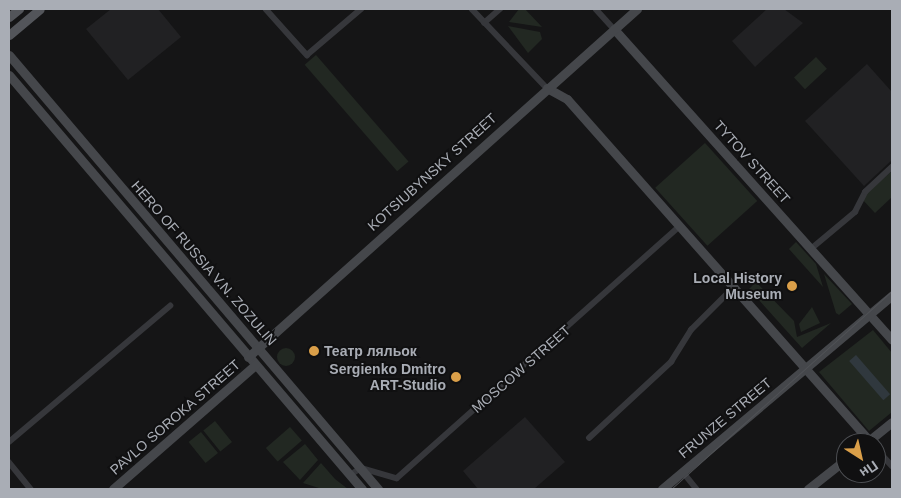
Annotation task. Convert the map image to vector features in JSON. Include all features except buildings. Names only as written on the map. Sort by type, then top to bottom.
[{"type":"main road","points":[[9,17],[19,9]]},
{"type":"main road","points":[[9,35],[40,9]]},
{"type":"street","points":[[266,9],[307,55],[360,9]]},
{"type":"street","points":[[472,9],[547,88],[564,96],[806,368],[861,433]]},
{"type":"street","points":[[484,23],[500,9]]},
{"type":"street","points":[[596,9],[614,29]]},
{"type":"street","name":"KOTSIUBYNSKY STREET","points":[[248,357],[637,9]]},
{"type":"street","name":"TYTOV STREET","points":[[614,29],[871,314],[892,340]]},
{"type":"street","name":"HERO OF RUSSIA V.N. ZOZULIN","points":[[9,55],[378,489]]},
{"type":"street","name":"HERO OF RUSSIA V.N. ZOZULIN","points":[[9,75],[362,489]]},
{"type":"street","points":[[812,248],[855,212],[865,192],[892,167]]},
{"type":"street","name":"MOSCOW STREET","points":[[361,468],[397,478],[680,226]]},
{"type":"street","points":[[589,438],[671,362],[691,330],[734,287]]},
{"type":"street","name":"FRUNZE STREET","points":[[662,489],[892,295]]},
{"type":"street","points":[[9,442],[170,306]]},
{"type":"street","name":"PAVLO SOROKA STREET","points":[[113,489],[255,365]]},
{"type":"street","points":[[879,433],[892,422]]},
{"type":"street","points":[[9,462],[31,489]]},
{"type":"street","points":[[808,489],[836,467]]},
{"type":"street","points":[[350,475],[361,468]]},
{"type":"street","points":[[683,472],[696,489]]},
{"type":"shaded area","points":[[111,9],[158,9],[181,37],[128,80],[86,29]]},
{"type":"shaded area","points":[[519,9],[525,9],[542,27],[509,22]]},
{"type":"shaded area","points":[[767,9],[784,9],[803,23],[755,67],[732,41]]},
{"type":"shaded area","points":[[508,26],[540,32],[542,39],[528,53]]},
{"type":"shaded area","points":[[316,55],[409,161],[397,171],[305,65]]},
{"type":"shaded area","points":[[816,57],[827,69],[805,89],[794,77]]},
{"type":"shaded area","points":[[867,64],[892,92],[892,160],[864,186],[805,121]]},
{"type":"shaded area","points":[[705,143],[757,201],[707,246],[655,188]]},
{"type":"shaded area","points":[[892,171],[892,197],[875,213],[861,198]]},
{"type":"shaded area","points":[[796,242],[816,264],[823,287],[789,249]]},
{"type":"shaded area","points":[[824,274],[852,304],[839,315],[836,313]]},
{"type":"shaded area","points":[[756,282],[794,321],[797,337],[831,323],[802,348],[749,289]]},
{"type":"shaded area","points":[[812,307],[820,323],[801,332],[799,324]]},
{"type":"shaded area","points":[[873,330],[892,353],[892,412],[869,431],[819,372]]},
{"type":"shaded area","points":[[286,348],[292,351],[295,357],[292,363],[286,366],[280,363],[277,357],[280,351]]},
{"type":"shaded area","points":[[856,355],[890,394],[883,400],[849,361]]},
{"type":"shaded area","points":[[525,417],[565,462],[534,489],[478,489],[463,471]]},
{"type":"shaded area","points":[[215,421],[232,442],[220,451],[203,430]]},
{"type":"shaded area","points":[[290,427],[302,441],[278,462],[266,448]]},
{"type":"shaded area","points":[[201,432],[218,453],[206,463],[189,442]]},
{"type":"shaded area","points":[[305,444],[318,460],[300,480],[283,462]]},
{"type":"shaded area","points":[[321,463],[335,479],[348,489],[322,489],[303,483]]},
{"type":"tram line","points":[[671,489],[892,291]]},
{"type":"place","name":"Local History Museum","points":[[792,286]]},
{"type":"place","name":"Театр ляльок","points":[[314,351]]},
{"type":"place","name":"Sergienko Dmitro ART-Studio","points":[[456,377]]}]
